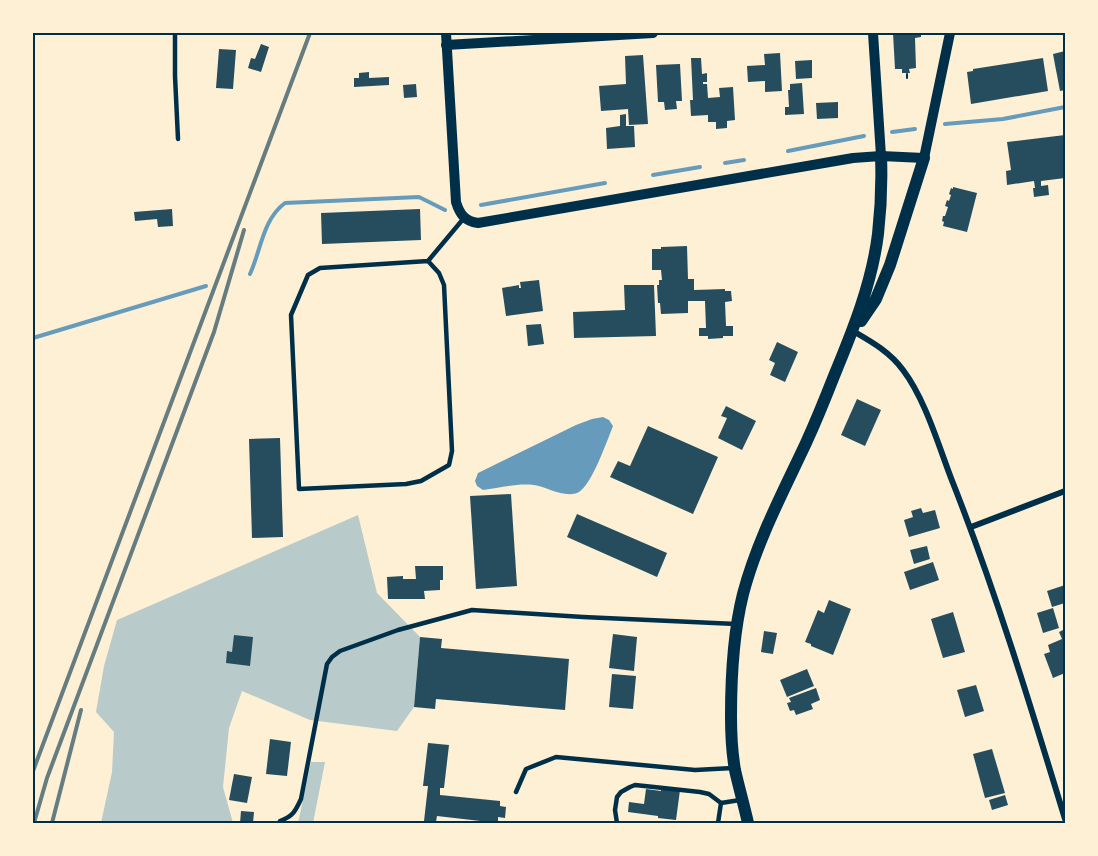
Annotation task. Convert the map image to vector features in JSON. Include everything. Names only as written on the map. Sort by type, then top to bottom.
[{"type":"main road","points":[[748,823],[735,768],[731,732],[732,657],[736,624],[757,552],[811,433],[853,331],[866,292],[878,235],[881,156]]},
{"type":"main road","points":[[853,331],[876,299],[890,265],[924,158]]},
{"type":"street","points":[[653,33],[446,39],[454,194],[464,218],[470,222],[483,223],[853,158],[881,156],[924,158],[950,33]]},
{"type":"street","points":[[873,33],[881,156]]},
{"type":"street","points":[[853,331],[890,354],[911,381],[922,404],[971,527],[1025,688],[1065,819]]},
{"type":"street","points":[[971,527],[1065,491]]},
{"type":"lane","points":[[175,33],[178,139]]},
{"type":"lane","points":[[428,261],[439,273],[444,285],[452,451],[449,465],[421,481],[406,484],[299,489],[291,315],[308,275],[320,268],[428,261],[464,218]]},
{"type":"lane","points":[[280,820],[289,817],[301,799],[327,664],[340,651],[398,630],[472,610],[736,624]]},
{"type":"lane","points":[[516,792],[526,769],[556,757],[695,770],[735,768]]},
{"type":"lane","points":[[617,823],[615,810],[617,797],[621,792],[635,785],[700,792],[709,794],[721,803],[742,800]]},
{"type":"lane","points":[[718,823],[721,803]]},
{"type":"shaded area","points":[[358,515],[377,593],[420,637],[414,707],[397,731],[310,720],[242,691],[229,728],[223,787],[233,823],[101,823],[112,772],[114,732],[96,712],[104,666],[117,620]]},
{"type":"shaded area","points":[[311,762],[325,762],[313,823],[298,823]]},
{"type":"water","points":[[603,417],[613,426],[594,472],[579,492],[568,494],[528,485],[483,490],[477,486],[475,481],[478,473],[576,425]]},
{"type":"building","points":[[893,33],[921,33],[921,37],[915,38],[916,68],[909,69],[910,73],[902,73],[902,69],[895,69]]},
{"type":"building","points":[[261,44],[269,47],[261,72],[248,68],[251,58],[255,59]]},
{"type":"building","points":[[219,49],[236,50],[233,89],[216,88]]},
{"type":"building","points":[[1065,51],[1065,90],[1060,91],[1053,54]]},
{"type":"building","points":[[780,53],[782,91],[765,92],[765,81],[748,82],[747,66],[765,65],[764,54]]},
{"type":"building","points":[[643,55],[648,124],[629,125],[628,109],[601,111],[599,86],[626,84],[625,56]]},
{"type":"building","points":[[691,58],[701,58],[702,74],[707,73],[707,82],[703,84],[707,84],[708,98],[720,97],[719,88],[733,87],[735,120],[727,121],[727,128],[716,129],[716,122],[708,122],[708,115],[691,116],[690,100],[693,100]]},
{"type":"building","points":[[1043,58],[1048,91],[971,104],[967,72],[973,69]]},
{"type":"building","points":[[812,60],[812,78],[796,79],[795,61]]},
{"type":"building","points":[[680,64],[682,101],[676,101],[677,109],[665,110],[664,102],[658,102],[656,65]]},
{"type":"building","points":[[369,72],[369,78],[389,77],[389,85],[354,87],[354,78],[359,78],[359,73]]},
{"type":"building","points":[[802,83],[804,114],[785,115],[785,107],[789,107],[790,84]]},
{"type":"building","points":[[416,84],[417,97],[404,98],[403,85]]},
{"type":"building","points":[[838,102],[838,118],[817,119],[816,103]]},
{"type":"building","points":[[626,114],[626,126],[634,126],[635,147],[607,149],[606,128],[620,126],[620,115]]},
{"type":"building","points":[[1065,135],[1065,178],[1041,181],[1041,186],[1048,185],[1049,195],[1034,197],[1034,181],[1007,185],[1006,171],[1011,170],[1007,142]]},
{"type":"building","points":[[953,187],[977,193],[967,232],[943,226],[943,216],[948,207],[945,206]]},
{"type":"building","points":[[172,209],[173,226],[158,227],[157,219],[135,221],[134,212]]},
{"type":"building","points":[[420,209],[421,240],[322,244],[321,213]]},
{"type":"building","points":[[687,246],[688,279],[694,279],[694,290],[725,289],[725,291],[731,291],[732,301],[725,302],[726,326],[733,326],[733,336],[708,339],[708,336],[699,336],[699,328],[706,328],[705,301],[688,301],[688,313],[661,314],[657,285],[659,285],[659,280],[662,280],[661,270],[652,270],[652,249]]},
{"type":"building","points":[[539,280],[543,311],[506,316],[502,288],[519,285],[521,288],[520,282]]},
{"type":"building","points":[[624,285],[654,285],[656,336],[574,338],[573,312],[625,310]]},
{"type":"building","points":[[541,324],[544,344],[528,346],[526,325]]},
{"type":"building","points":[[777,342],[798,352],[785,382],[770,375],[775,363],[769,360]]},
{"type":"building","points":[[857,399],[881,410],[865,446],[841,435]]},
{"type":"building","points":[[726,406],[756,421],[742,450],[718,438],[727,418],[721,416]]},
{"type":"building","points":[[648,426],[718,457],[693,514],[610,477],[618,461],[630,466]]},
{"type":"building","points":[[280,438],[283,537],[252,538],[249,439]]},
{"type":"building","points":[[511,494],[517,586],[476,589],[470,496]]},
{"type":"building","points":[[921,508],[923,513],[935,510],[940,528],[909,537],[904,520],[913,517],[911,511]]},
{"type":"building","points":[[577,514],[667,553],[657,577],[567,537]]},
{"type":"building","points":[[927,546],[930,559],[914,564],[910,550]]},
{"type":"building","points":[[933,562],[939,580],[910,590],[904,572]]},
{"type":"building","points":[[415,566],[443,566],[440,590],[424,591],[425,599],[388,599],[387,577],[403,576],[403,579],[416,579]]},
{"type":"building","points":[[1065,585],[1065,603],[1052,607],[1047,591]]},
{"type":"building","points":[[829,600],[851,609],[833,655],[805,642],[818,610],[824,613]]},
{"type":"building","points":[[1053,608],[1059,628],[1043,633],[1037,613]]},
{"type":"building","points":[[953,612],[965,652],[943,658],[931,619]]},
{"type":"building","points":[[1065,629],[1065,673],[1053,678],[1044,654],[1050,652],[1048,645],[1062,639],[1059,632]]},
{"type":"building","points":[[764,631],[777,633],[773,654],[761,652]]},
{"type":"building","points":[[613,634],[637,637],[634,671],[609,668]]},
{"type":"building","points":[[234,635],[253,637],[250,666],[226,663],[227,651],[232,652]]},
{"type":"building","points":[[420,637],[442,639],[441,648],[569,659],[565,710],[436,699],[435,709],[414,707]]},
{"type":"building","points":[[807,669],[814,686],[787,697],[780,680]]},
{"type":"building","points":[[612,674],[636,676],[633,709],[609,707]]},
{"type":"building","points":[[976,685],[984,711],[965,717],[957,690]]},
{"type":"building","points":[[816,688],[820,700],[811,704],[813,709],[796,715],[794,710],[790,711],[787,703],[791,702],[789,698]]},
{"type":"building","points":[[270,739],[291,742],[287,776],[266,774]]},
{"type":"building","points":[[428,743],[449,745],[444,788],[440,788],[440,795],[500,801],[500,806],[506,807],[505,818],[498,817],[498,823],[437,816],[436,822],[424,821],[428,786],[423,786]]},
{"type":"building","points":[[992,749],[1005,793],[985,798],[973,754]]},
{"type":"building","points":[[234,774],[252,777],[247,803],[229,800]]},
{"type":"building","points":[[661,788],[680,790],[676,820],[628,812],[629,802],[644,804],[646,789],[661,791]]},
{"type":"building","points":[[1005,795],[1008,805],[992,810],[989,800]]},
{"type":"building","points":[[241,811],[254,812],[253,823],[240,823]]},
{"type":"waterway","points":[[945,124],[1003,119],[1065,107]]},
{"type":"waterway","points":[[892,132],[915,129]]},
{"type":"waterway","points":[[788,151],[864,136]]},
{"type":"waterway","points":[[725,163],[744,160]]},
{"type":"waterway","points":[[653,175],[700,167]]},
{"type":"waterway","points":[[481,205],[605,183]]},
{"type":"waterway","points":[[250,274],[267,226],[285,203],[419,197],[445,210]]},
{"type":"waterway","points":[[33,338],[206,286]]},
{"type":"railway","points":[[33,771],[310,33]]},
{"type":"railway","points":[[34,823],[47,778],[214,332],[244,230]]},
{"type":"railway","points":[[52,823],[81,710]]}]
